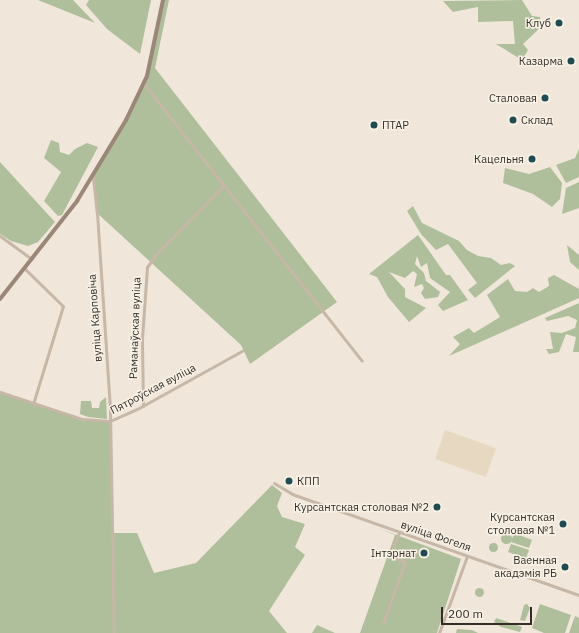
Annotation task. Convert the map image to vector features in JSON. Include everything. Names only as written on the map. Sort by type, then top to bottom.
[{"type":"main road","points":[[0,299],[54,232],[93,177],[144,84],[163,0]]},
{"type":"street","points":[[144,84],[362,361]]},
{"type":"street","name":"вуліца Карповіча","points":[[93,177],[97,213],[110,421],[114,633]]},
{"type":"street","name":"Раманаўская вуліца","points":[[143,406],[142,339],[146,267],[158,252],[224,185]]},
{"type":"street","points":[[0,236],[32,259]]},
{"type":"street","points":[[24,268],[63,306],[33,404]]},
{"type":"street","name":"Пятроўская вуліца","points":[[0,392],[33,404],[82,418],[110,421],[143,406],[242,351]]},
{"type":"street","name":"вуліца Фогеля","points":[[274,483],[287,492],[579,596]]},
{"type":"street","points":[[383,623],[405,562],[390,556],[399,532]]},
{"type":"street","points":[[439,633],[467,556]]},
{"type":"green space","points":[[38,0],[73,0],[95,23]]},
{"type":"green space","points":[[89,0],[151,0],[140,54],[107,29],[86,5]]},
{"type":"green space","points":[[163,0],[169,0],[155,68],[337,302],[250,364],[241,345],[97,213],[93,177],[126,120],[147,76]]},
{"type":"green space","points":[[522,0],[532,16],[540,17],[541,27],[523,44],[528,50],[522,60],[496,44],[515,44],[513,21],[478,22],[478,7],[453,12],[443,1]]},
{"type":"green space","points":[[51,140],[59,143],[60,152],[69,155],[75,149],[87,143],[98,147],[62,215],[58,216],[44,201],[61,172],[44,158]]},
{"type":"green space","points":[[579,149],[579,177],[566,183],[556,165],[575,158]]},
{"type":"green space","points":[[0,162],[55,222],[38,242],[28,246],[11,241],[0,234]]},
{"type":"green space","points":[[550,167],[562,183],[560,199],[552,207],[533,194],[503,183],[505,168],[529,174]]},
{"type":"green space","points":[[579,182],[579,208],[562,214],[566,188]]},
{"type":"green space","points":[[413,206],[422,223],[459,241],[467,250],[478,256],[491,258],[501,265],[510,263],[515,266],[475,298],[468,290],[477,283],[448,244],[436,250],[421,234],[407,211]]},
{"type":"green space","points":[[418,235],[446,275],[450,275],[468,300],[443,311],[438,305],[450,292],[430,278],[427,263],[421,267],[417,256],[415,264],[424,273],[426,281],[440,292],[438,297],[425,299],[421,293],[424,288],[422,284],[414,287],[417,274],[413,271],[405,278],[389,272],[405,289],[405,297],[426,308],[409,322],[388,297],[377,277],[369,274]]},
{"type":"green space","points":[[567,245],[579,255],[579,270],[570,262]]},
{"type":"green space","points":[[554,275],[579,289],[579,298],[449,356],[460,344],[453,337],[469,328],[474,333],[500,317],[487,295],[508,279],[515,291],[527,292],[533,288],[539,292],[549,286],[548,278]]},
{"type":"green space","points":[[579,303],[579,352],[573,352],[576,337],[566,334],[559,352],[549,354],[546,349],[553,349],[550,332],[562,333],[575,328],[577,320],[568,316],[547,321],[545,318]]},
{"type":"green space","points":[[0,392],[82,419],[110,421],[113,533],[137,533],[154,573],[196,563],[272,485],[282,493],[277,506],[282,517],[305,524],[295,547],[305,555],[269,611],[287,633],[0,633]]},
{"type":"green space","points":[[106,397],[107,419],[88,417],[80,414],[81,401],[91,401],[92,408],[99,408],[100,402]]},
{"type":"green space","points":[[375,527],[461,559],[437,633],[360,633],[395,535]]},
{"type":"green space","points":[[506,532],[510,534],[512,538],[510,542],[506,544],[502,542],[500,538],[502,534]]},
{"type":"green space","points":[[514,533],[532,540],[529,548],[511,542]]},
{"type":"green space","points":[[493,542],[498,547],[493,552],[488,547]]},
{"type":"green space","points":[[511,544],[529,550],[526,558],[508,552]]},
{"type":"green space","points":[[479,587],[484,592],[479,597],[474,592]]},
{"type":"green space","points":[[527,604],[530,608],[525,621],[520,620],[524,605]]},
{"type":"green space","points":[[540,604],[571,615],[565,633],[544,633],[532,628]]},
{"type":"green space","points":[[575,616],[579,618],[579,633],[569,633]]},
{"type":"green space","points":[[496,618],[522,627],[520,632],[501,627],[494,622]]},
{"type":"green space","points":[[317,625],[335,633],[312,633]]},
{"type":"green space","points":[[457,629],[472,630],[478,633],[456,633]]},
{"type":"shaded area","points":[[445,430],[496,448],[486,477],[435,459]]},
{"type":"place","name":"Клуб","points":[[559,23]]},
{"type":"place","name":"Казарма","points":[[571,61]]},
{"type":"place","name":"Сталовая","points":[[545,98]]},
{"type":"place","name":"Склад","points":[[513,120]]},
{"type":"place","name":"ПТАР","points":[[374,125]]},
{"type":"place","name":"Кацельня","points":[[532,159]]},
{"type":"place","name":"КПП","points":[[289,481]]},
{"type":"place","name":"Курсантская столовая №2","points":[[437,507]]},
{"type":"place","name":"Курсантская столовая №1","points":[[563,524]]},
{"type":"place","name":"Інтэрнат","points":[[424,553]]},
{"type":"place","name":"Ваенная акадэмія РБ","points":[[565,567]]}]
